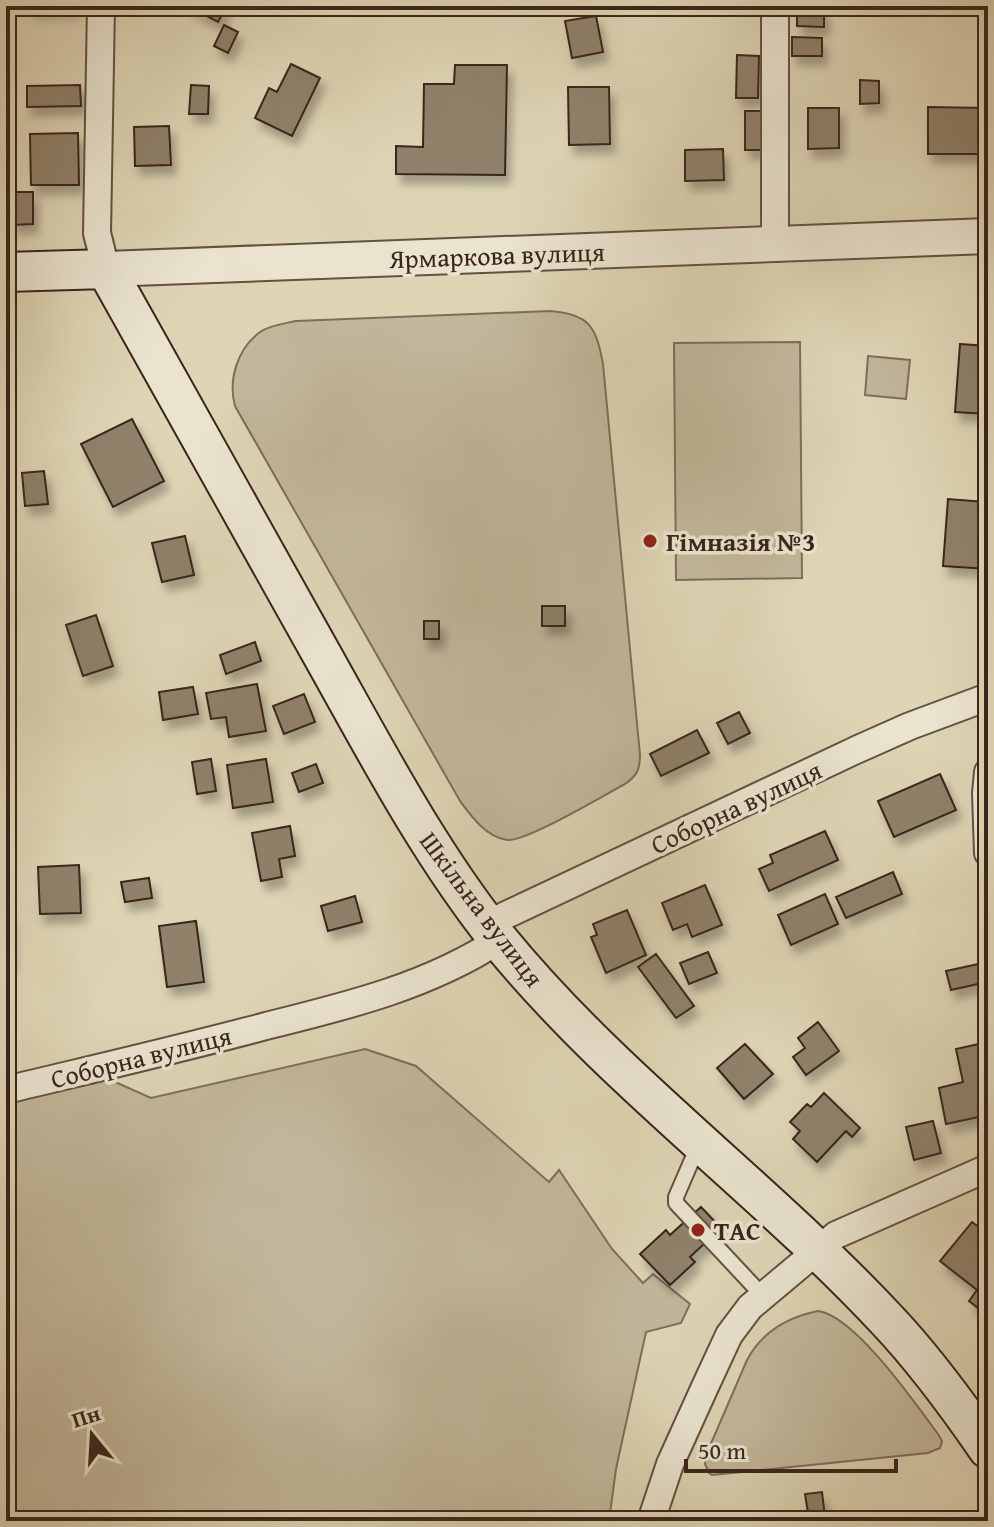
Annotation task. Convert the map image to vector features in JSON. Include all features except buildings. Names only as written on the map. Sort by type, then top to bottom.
[{"type":"main road","name":"Ярмаркова вулиця","points":[[6,272],[106,269]]},
{"type":"main road","name":"Шкільна вулиця","points":[[106,269],[393,781],[449,872],[493,932],[549,998],[599,1049],[816,1249],[887,1319],[955,1401],[988,1449]]},
{"type":"street","points":[[101,6],[97,233],[106,269]]},
{"type":"street","points":[[775,6],[775,245]]},
{"type":"street","name":"Ярмаркова вулиця","points":[[106,269],[988,236]]},
{"type":"street","name":"Соборна вулиця","points":[[6,1090],[213,1040],[370,998],[421,980],[475,955],[493,932],[856,750],[988,697]]},
{"type":"street","points":[[988,772],[988,853]]},
{"type":"street","points":[[651,1521],[670,1464],[729,1335],[762,1295],[836,1235],[988,1168]]},
{"type":"lane","points":[[700,1142],[676,1203],[762,1295]]},
{"type":"shaded area","points":[[550,311],[574,315],[588,324],[597,340],[603,364],[640,760],[635,775],[625,784],[547,826],[507,840],[492,835],[460,801],[235,406],[233,386],[236,366],[245,347],[260,332],[277,325],[296,321]]},
{"type":"shaded area","points":[[800,342],[802,578],[676,580],[674,343]]},
{"type":"shaded area","points":[[868,356],[910,360],[906,399],[865,395]]},
{"type":"shaded area","points":[[365,1049],[416,1066],[549,1182],[559,1170],[612,1249],[643,1283],[653,1274],[690,1304],[681,1323],[646,1332],[616,1469],[609,1521],[6,1521],[6,1103],[104,1077],[151,1098]]},
{"type":"shaded area","points":[[818,1311],[833,1316],[849,1328],[883,1363],[938,1434],[942,1441],[940,1448],[928,1453],[712,1475],[705,1464],[706,1455],[753,1350],[777,1327],[796,1317]]},
{"type":"place","name":"Гімназія №3","points":[[650,541]]},
{"type":"place","name":"ТАС","points":[[698,1230]]}]
